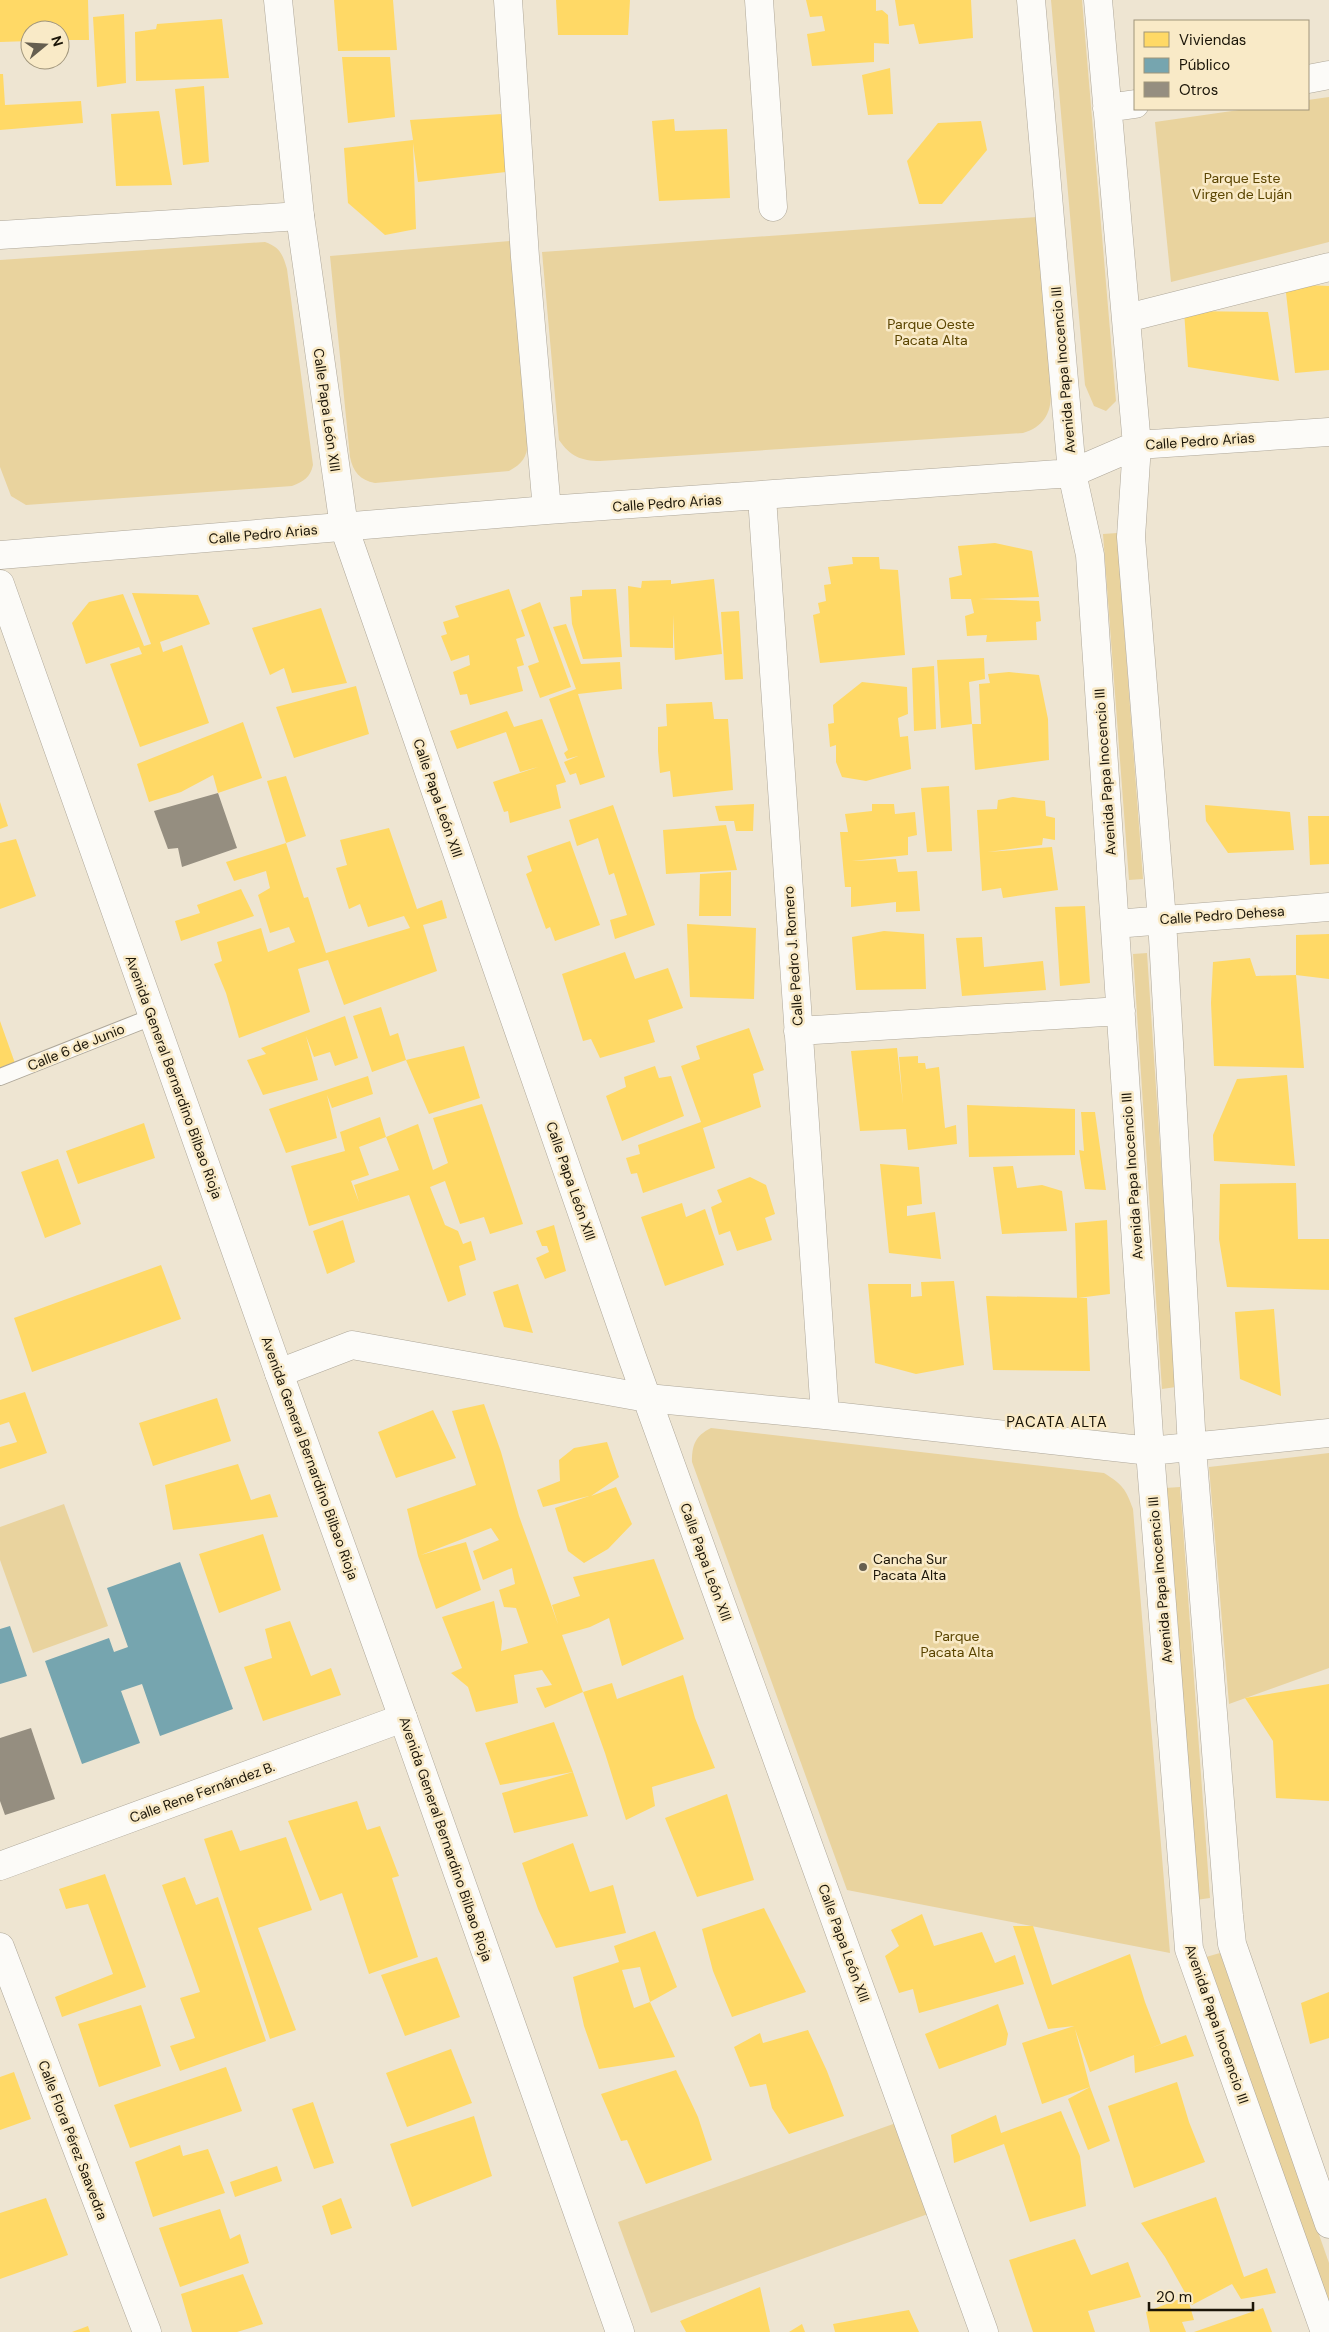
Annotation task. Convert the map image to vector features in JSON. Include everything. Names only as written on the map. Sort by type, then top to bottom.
[{"type":"street","name":"Calle Papa León XIII","points":[[278,0],[300,216],[344,527],[647,1398],[984,2332]]},
{"type":"street","points":[[508,0],[525,258],[548,510]]},
{"type":"street","points":[[759,0],[773,207]]},
{"type":"street","name":"Avenida Papa Inocencio III","points":[[1031,0],[1072,473],[1090,555],[1150,1451],[1189,1949],[1325,2332]]},
{"type":"street","points":[[1098,0],[1137,444],[1131,537],[1162,920],[1192,1447],[1229,1916],[1232,1944],[1329,2224]]},
{"type":"street","points":[[1309,79],[1329,75]]},
{"type":"street","points":[[1107,108],[1134,104]]},
{"type":"street","points":[[0,234],[300,216]]},
{"type":"street","points":[[1127,318],[1329,267]]},
{"type":"street","name":"Calle Pedro Arias","points":[[0,555],[548,510],[1072,473],[1137,444],[1329,432]]},
{"type":"street","name":"Calle Pedro J. Romero","points":[[762,496],[825,1415]]},
{"type":"street","name":"Avenida General Bernardino Bilbao Rioja","points":[[0,584],[152,1017],[404,1718],[620,2332]]},
{"type":"street","name":"Calle Pedro Dehesa","points":[[1115,924],[1329,907]]},
{"type":"street","points":[[798,1031],[1121,1011]]},
{"type":"street","points":[[279,1373],[352,1345],[647,1398],[825,1415],[1150,1451],[1329,1433]]},
{"type":"street","name":"Calle Rene Fernández B.","points":[[0,1866],[404,1718]]},
{"type":"street","points":[[1187,1919],[1229,1916]]},
{"type":"street","name":"Calle Flora Pérez Saavedra","points":[[0,1947],[147,2332]]},
{"type":"lane","name":"Calle 6 de Junio","points":[[0,1078],[152,1017]]},
{"type":"green space","points":[[1051,0],[1082,0],[1116,401],[1106,411],[1094,406],[1085,385]]},
{"type":"green space","name":"Parque Este Virgen de Luján","points":[[1329,97],[1329,242],[1171,282],[1155,122],[1239,110],[1309,110],[1309,100]]},
{"type":"green space","name":"Parque Oeste Pacata Alta","points":[[1037,217],[1051,401],[1044,419],[1030,430],[1023,433],[600,461],[576,457],[559,440],[542,252]]},
{"type":"green space","points":[[510,241],[528,443],[523,460],[509,471],[375,483],[365,480],[355,471],[350,457],[330,256]]},
{"type":"green space","points":[[265,242],[274,246],[280,252],[287,269],[313,465],[306,478],[292,486],[26,505],[11,496],[0,467],[0,260]]},
{"type":"green space","points":[[1117,533],[1143,879],[1129,880],[1103,534]]},
{"type":"green space","points":[[1147,953],[1176,1387],[1162,1389],[1133,954]]},
{"type":"green space","name":"Parque Pacata Alta","points":[[711,1428],[1104,1473],[1123,1488],[1133,1509],[1170,1953],[847,1890],[692,1462],[694,1446],[698,1438]]},
{"type":"green space","points":[[1329,1453],[1329,1668],[1229,1704],[1209,1467]]},
{"type":"green space","points":[[1180,1487],[1210,1898],[1196,1900],[1165,1488]]},
{"type":"green space","points":[[64,1504],[108,1626],[33,1653],[0,1560],[0,1527]]},
{"type":"green space","points":[[1220,1953],[1329,2263],[1329,2306],[1206,1957]]},
{"type":"green space","points":[[896,2123],[928,2214],[651,2313],[618,2222]]},
{"type":"building: Viviendas","points":[[0,0],[88,0],[89,40],[70,40],[70,20],[20,20],[20,41],[0,42]]},
{"type":"building: Viviendas","points":[[334,0],[393,0],[397,50],[338,51]]},
{"type":"building: Viviendas","points":[[556,0],[630,0],[628,35],[558,35]]},
{"type":"building: Viviendas","points":[[806,0],[876,0],[876,11],[882,10],[888,15],[889,44],[874,43],[874,62],[812,66],[807,34],[825,31],[822,16],[810,17]]},
{"type":"building: Viviendas","points":[[895,0],[971,0],[973,38],[919,44],[914,24],[899,26]]},
{"type":"building: Viviendas","points":[[124,14],[126,83],[97,87],[93,17]]},
{"type":"building: Viviendas","points":[[222,19],[229,78],[136,81],[135,32],[156,29],[157,24]]},
{"type":"building: Viviendas","points":[[342,57],[390,57],[395,117],[348,123]]},
{"type":"building: Viviendas","points":[[890,68],[893,114],[868,115],[862,75]]},
{"type":"building: Viviendas","points":[[0,74],[3,74],[5,105],[81,101],[83,123],[0,130]]},
{"type":"building: Viviendas","points":[[204,86],[209,162],[183,165],[175,89]]},
{"type":"building: Viviendas","points":[[159,111],[172,185],[116,186],[111,114]]},
{"type":"building: Viviendas","points":[[502,114],[506,172],[418,182],[413,143],[416,229],[385,235],[348,203],[344,148],[413,140],[410,120]]},
{"type":"building: Viviendas","points":[[674,119],[675,131],[727,129],[730,198],[659,201],[652,121]]},
{"type":"building: Viviendas","points":[[981,121],[987,150],[942,204],[919,204],[907,161],[938,123]]},
{"type":"building: Viviendas","points":[[1285,284],[1329,286],[1329,370],[1295,373]]},
{"type":"building: Viviendas","points":[[1184,311],[1268,312],[1279,381],[1188,367]]},
{"type":"building: Viviendas","points":[[995,543],[1032,551],[1039,597],[978,599],[1039,601],[1041,621],[1036,622],[1037,640],[986,642],[987,635],[967,636],[965,616],[974,613],[971,599],[951,599],[949,578],[962,575],[958,546]]},
{"type":"building: Viviendas","points":[[852,557],[879,557],[880,569],[898,570],[905,655],[820,663],[813,615],[820,613],[818,603],[826,601],[824,585],[831,584],[828,567],[853,564]]},
{"type":"building: Viviendas","points":[[714,579],[722,654],[675,660],[673,615],[673,648],[630,647],[628,586],[641,588],[642,581],[671,580],[671,584]]},
{"type":"building: Viviendas","points":[[509,589],[525,636],[516,639],[524,665],[517,667],[523,691],[470,705],[467,694],[460,695],[453,672],[470,665],[469,655],[451,661],[441,636],[447,634],[443,622],[459,617],[455,606]]},
{"type":"building: Viviendas","points":[[616,589],[622,657],[583,659],[572,624],[570,597],[582,596],[582,590]]},
{"type":"building: Viviendas","points":[[132,593],[198,595],[210,624],[160,642],[163,652],[182,645],[209,723],[140,747],[110,664],[142,654],[139,647],[86,664],[72,623],[89,602],[123,594],[144,646],[151,644]]},
{"type":"building: Viviendas","points":[[540,602],[571,687],[540,698],[528,666],[539,662],[521,610]]},
{"type":"building: Viviendas","points":[[321,608],[347,683],[292,693],[284,668],[270,675],[252,628]]},
{"type":"building: Viviendas","points":[[739,611],[743,679],[725,680],[721,612]]},
{"type":"building: Viviendas","points":[[566,624],[581,664],[620,662],[622,689],[578,694],[605,777],[580,785],[576,773],[570,775],[564,762],[578,756],[567,759],[564,753],[568,750],[549,699],[576,689],[553,627]]},
{"type":"building: Viviendas","points":[[984,658],[985,679],[969,682],[972,724],[941,728],[937,660]]},
{"type":"building: Viviendas","points":[[934,666],[936,729],[914,731],[912,668]]},
{"type":"building: Viviendas","points":[[1009,672],[1039,675],[1048,719],[1049,760],[975,770],[972,724],[981,724],[979,684],[990,683],[988,674]]},
{"type":"building: Viviendas","points":[[862,682],[907,687],[908,714],[898,718],[900,737],[908,736],[911,769],[866,781],[842,777],[836,762],[836,745],[830,747],[828,724],[834,723],[833,705]]},
{"type":"building: Viviendas","points":[[356,686],[369,734],[294,758],[276,707]]},
{"type":"building: Viviendas","points":[[712,702],[714,719],[728,719],[733,790],[673,797],[670,771],[660,773],[658,751],[658,727],[667,726],[666,704]]},
{"type":"building: Viviendas","points":[[507,711],[514,727],[542,719],[566,782],[556,785],[561,808],[510,823],[508,811],[504,812],[493,782],[538,767],[520,772],[506,732],[457,749],[450,731]]},
{"type":"building: Viviendas","points":[[243,722],[262,778],[218,793],[213,775],[181,792],[149,802],[137,764]]},
{"type":"building: Viviendas","points":[[286,776],[306,836],[286,843],[267,781]]},
{"type":"building: Viviendas","points":[[949,786],[952,851],[927,852],[921,788]]},
{"type":"building: Viviendas","points":[[1013,797],[1045,801],[1046,816],[1055,818],[1055,840],[1043,838],[1042,845],[988,852],[1052,847],[1058,890],[1003,898],[1001,888],[982,891],[977,810],[997,809],[998,800]]},
{"type":"building: Viviendas","points":[[0,802],[8,826],[0,829]]},
{"type":"building: Viviendas","points":[[754,804],[753,831],[736,831],[734,821],[719,821],[715,806]]},
{"type":"building: Viviendas","points":[[872,804],[894,804],[895,814],[915,812],[917,835],[908,837],[908,855],[852,861],[896,859],[898,872],[917,871],[920,911],[896,912],[896,902],[851,907],[851,887],[845,887],[840,832],[848,832],[845,814],[872,811]]},
{"type":"building: Viviendas","points":[[613,805],[655,925],[615,939],[610,920],[627,915],[614,873],[609,875],[598,838],[577,846],[569,820]]},
{"type":"building: Viviendas","points":[[1205,805],[1290,812],[1294,850],[1228,853],[1206,821]]},
{"type":"building: Viviendas","points":[[1308,816],[1329,816],[1329,864],[1310,865]]},
{"type":"building: Viviendas","points":[[726,825],[737,870],[666,874],[663,830]]},
{"type":"building: Viviendas","points":[[389,828],[417,909],[442,900],[447,918],[423,925],[437,971],[344,1005],[328,960],[298,969],[310,1012],[239,1038],[226,993],[214,964],[222,961],[217,942],[261,928],[268,952],[295,942],[289,927],[270,933],[258,895],[270,888],[266,871],[234,881],[226,862],[286,843],[304,898],[308,897],[326,953],[410,928],[404,916],[368,927],[360,904],[349,909],[336,868],[347,865],[340,840]]},
{"type":"building: Viviendas","points":[[16,839],[36,896],[0,909],[0,843]]},
{"type":"building: Viviendas","points":[[570,841],[600,925],[555,941],[550,927],[546,929],[526,874],[532,871],[527,856]]},
{"type":"building: Viviendas","points":[[731,872],[731,916],[699,916],[700,874]]},
{"type":"building: Viviendas","points":[[241,889],[254,916],[181,941],[175,921],[200,913],[197,905]]},
{"type":"building: Viviendas","points":[[1085,906],[1090,983],[1060,986],[1055,907]]},
{"type":"building: Viviendas","points":[[687,924],[756,928],[754,999],[690,997]]},
{"type":"building: Viviendas","points":[[884,931],[924,934],[926,989],[856,990],[852,937]]},
{"type":"building: Viviendas","points":[[1329,934],[1329,979],[1296,975],[1296,935]]},
{"type":"building: Viviendas","points":[[982,937],[984,967],[1043,961],[1046,990],[962,996],[956,938]]},
{"type":"building: Viviendas","points":[[625,952],[635,979],[668,968],[683,1008],[648,1020],[655,1042],[600,1058],[591,1039],[583,1041],[562,974]]},
{"type":"building: Viviendas","points":[[1250,958],[1256,976],[1296,975],[1304,1068],[1214,1066],[1211,1003],[1213,962]]},
{"type":"building: Viviendas","points":[[381,1007],[390,1036],[398,1033],[406,1060],[372,1072],[353,1016]]},
{"type":"building: Viviendas","points":[[345,1016],[358,1058],[335,1066],[330,1052],[314,1057],[306,1036],[318,1080],[263,1095],[247,1060],[266,1054],[261,1048]]},
{"type":"building: Viviendas","points":[[0,1021],[16,1066],[0,1071]]},
{"type":"building: Viviendas","points":[[749,1028],[764,1070],[753,1074],[761,1107],[703,1128],[715,1168],[643,1193],[637,1173],[631,1174],[626,1158],[640,1154],[638,1145],[701,1122],[681,1066],[700,1059],[696,1046]]},
{"type":"building: Viviendas","points":[[464,1046],[480,1098],[429,1114],[406,1060]]},
{"type":"building: Viviendas","points":[[897,1048],[903,1104],[899,1057],[918,1056],[918,1063],[925,1063],[926,1069],[939,1067],[945,1128],[956,1125],[957,1144],[908,1150],[906,1129],[860,1131],[851,1051]]},
{"type":"building: Viviendas","points":[[655,1066],[659,1078],[671,1076],[684,1116],[622,1141],[606,1096],[626,1087],[624,1077]]},
{"type":"building: Viviendas","points":[[1287,1075],[1295,1166],[1214,1161],[1213,1135],[1237,1079]]},
{"type":"building: Viviendas","points":[[368,1076],[373,1094],[332,1108],[327,1095],[337,1138],[286,1153],[269,1109]]},
{"type":"building: Viviendas","points":[[482,1104],[523,1224],[490,1234],[484,1217],[460,1224],[445,1181],[430,1187],[445,1225],[458,1231],[463,1244],[471,1241],[476,1260],[459,1266],[466,1295],[448,1302],[409,1195],[309,1226],[291,1166],[345,1151],[340,1132],[380,1117],[386,1137],[418,1124],[433,1170],[448,1163],[433,1118]],"holes":[[[386,1137],[399,1170],[354,1185],[359,1202],[351,1181],[369,1175],[359,1147]]]},
{"type":"building: Viviendas","points":[[967,1105],[1075,1109],[1075,1155],[969,1157]]},
{"type":"building: Viviendas","points":[[1081,1112],[1095,1112],[1106,1190],[1085,1189],[1079,1150],[1084,1151]]},
{"type":"building: Viviendas","points":[[144,1123],[155,1158],[78,1184],[66,1151]]},
{"type":"building: Viviendas","points":[[58,1159],[81,1224],[45,1238],[21,1172]]},
{"type":"building: Viviendas","points":[[880,1164],[919,1167],[922,1204],[907,1206],[907,1216],[935,1212],[941,1259],[889,1253]]},
{"type":"building: Viviendas","points":[[1013,1166],[1017,1188],[1042,1185],[1062,1191],[1067,1231],[1002,1234],[993,1167]]},
{"type":"building: Viviendas","points":[[750,1177],[766,1185],[775,1214],[765,1218],[772,1240],[737,1251],[730,1231],[719,1235],[711,1207],[722,1202],[717,1190]]},
{"type":"building: Viviendas","points":[[1296,1183],[1298,1239],[1329,1239],[1329,1290],[1227,1287],[1219,1239],[1220,1184]]},
{"type":"building: Viviendas","points":[[682,1203],[686,1217],[705,1209],[724,1265],[665,1286],[641,1217]]},
{"type":"building: Viviendas","points":[[343,1220],[355,1262],[327,1274],[313,1231]]},
{"type":"building: Viviendas","points":[[1107,1220],[1110,1294],[1077,1298],[1075,1223]]},
{"type":"building: Viviendas","points":[[554,1225],[566,1271],[545,1279],[536,1258],[549,1252],[547,1246],[542,1246],[536,1231]]},
{"type":"building: Viviendas","points":[[161,1265],[181,1319],[32,1372],[14,1318]]},
{"type":"building: Viviendas","points":[[954,1281],[964,1365],[916,1374],[875,1363],[868,1284],[911,1284],[911,1297],[922,1296],[921,1282]]},
{"type":"building: Viviendas","points":[[518,1284],[533,1333],[504,1327],[493,1292]]},
{"type":"building: Viviendas","points":[[986,1296],[1087,1298],[1090,1371],[993,1370]]},
{"type":"building: Viviendas","points":[[1274,1309],[1281,1396],[1240,1379],[1235,1312]]},
{"type":"building: Viviendas","points":[[25,1392],[47,1453],[0,1469],[0,1447],[17,1442],[9,1422],[0,1425],[0,1400]]},
{"type":"building: Viviendas","points":[[217,1398],[231,1441],[153,1466],[139,1423]]},
{"type":"building: Viviendas","points":[[484,1404],[501,1452],[519,1516],[558,1624],[552,1605],[580,1596],[573,1577],[654,1559],[684,1639],[622,1666],[609,1618],[590,1627],[562,1635],[583,1692],[545,1708],[536,1688],[552,1685],[542,1670],[514,1675],[518,1703],[476,1712],[468,1687],[451,1673],[462,1668],[442,1617],[494,1601],[502,1641],[501,1651],[528,1643],[516,1608],[504,1607],[499,1590],[515,1584],[512,1568],[483,1580],[473,1551],[499,1540],[491,1528],[421,1555],[466,1542],[481,1590],[436,1609],[418,1556],[407,1509],[476,1485],[452,1411]]},
{"type":"building: Viviendas","points":[[433,1410],[456,1458],[396,1478],[378,1432]]},
{"type":"building: Viviendas","points":[[607,1442],[619,1477],[591,1496],[616,1487],[632,1524],[608,1549],[584,1563],[568,1551],[555,1508],[589,1496],[543,1507],[537,1490],[560,1481],[559,1460],[574,1448]]},
{"type":"building: Viviendas","points":[[238,1464],[251,1500],[270,1494],[278,1517],[173,1530],[165,1485]]},
{"type":"building: Viviendas","points":[[263,1534],[281,1590],[219,1613],[199,1554]]},
{"type":"building: Viviendas","points":[[290,1621],[311,1676],[331,1668],[341,1695],[263,1721],[244,1667],[272,1658],[265,1629]]},
{"type":"building: Viviendas","points":[[683,1675],[695,1718],[715,1768],[652,1787],[655,1806],[626,1820],[583,1692],[612,1683],[617,1699]]},
{"type":"building: Viviendas","points":[[1329,1684],[1329,1801],[1276,1798],[1273,1741],[1245,1698]]},
{"type":"building: Viviendas","points":[[554,1722],[573,1772],[500,1785],[485,1743]]},
{"type":"building: Viviendas","points":[[573,1772],[588,1816],[514,1833],[502,1793]]},
{"type":"building: Viviendas","points":[[727,1794],[754,1880],[697,1897],[665,1818]]},
{"type":"building: Viviendas","points":[[357,1801],[367,1830],[380,1826],[399,1876],[392,1878],[418,1957],[369,1974],[342,1893],[320,1901],[288,1821]]},
{"type":"building: Viviendas","points":[[232,1830],[240,1851],[286,1837],[312,1910],[258,1928],[296,2030],[270,2039],[204,1839]]},
{"type":"building: Viviendas","points":[[573,1843],[590,1892],[613,1885],[626,1933],[556,1948],[538,1909],[522,1863]]},
{"type":"building: Viviendas","points":[[105,1874],[146,1987],[62,2017],[55,1997],[113,1974],[88,1904],[66,1909],[59,1889]]},
{"type":"building: Viviendas","points":[[185,1877],[196,1905],[218,1897],[266,2041],[180,2071],[170,2046],[195,2038],[180,1998],[200,1992],[162,1885]]},
{"type":"building: Viviendas","points":[[764,1908],[806,1992],[732,2017],[713,1971],[702,1929]]},
{"type":"building: Viviendas","points":[[922,1914],[934,1946],[982,1932],[995,1963],[1015,1955],[1024,1984],[919,2013],[913,1989],[899,1993],[885,1956],[899,1946],[891,1930]]},
{"type":"building: Viviendas","points":[[1013,1926],[1033,1926],[1052,1985],[1130,1954],[1161,2044],[1148,2049],[1186,2035],[1194,2056],[1135,2073],[1134,2055],[1090,2072],[1075,2029],[1090,2087],[1042,2104],[1022,2043],[1074,2026],[1048,2029]]},
{"type":"building: Viviendas","points":[[655,1931],[677,1987],[650,2002],[675,2057],[599,2069],[584,2026],[573,1977],[619,1962],[614,1946]],"holes":[[[640,1967],[650,2002],[634,2008],[622,1970]]]},
{"type":"building: Viviendas","points":[[437,1957],[460,2017],[405,2036],[381,1975]]},
{"type":"building: Viviendas","points":[[1329,1992],[1329,2038],[1310,2044],[1301,2003]]},
{"type":"building: Viviendas","points":[[998,2004],[1008,2034],[1006,2045],[939,2069],[925,2034]]},
{"type":"building: Viviendas","points":[[141,2005],[161,2066],[99,2087],[78,2024]]},
{"type":"building: Viviendas","points":[[808,2030],[827,2071],[844,2116],[789,2134],[772,2108],[766,2084],[750,2087],[734,2047],[760,2033],[763,2043]]},
{"type":"building: Viviendas","points":[[451,2049],[472,2103],[407,2127],[386,2073]]},
{"type":"building: Viviendas","points":[[226,2067],[242,2111],[130,2148],[114,2105]]},
{"type":"building: Viviendas","points":[[676,2070],[698,2117],[712,2160],[646,2184],[627,2140],[621,2141],[601,2094]]},
{"type":"building: Viviendas","points":[[14,2072],[31,2119],[0,2130],[0,2077]]},
{"type":"building: Viviendas","points":[[1177,2082],[1189,2122],[1205,2162],[1134,2188],[1108,2106]]},
{"type":"building: Viviendas","points":[[1090,2087],[1110,2141],[1088,2150],[1068,2099]]},
{"type":"building: Viviendas","points":[[313,2102],[334,2163],[314,2169],[292,2109]]},
{"type":"building: Viviendas","points":[[1061,2111],[1080,2156],[1086,2206],[1030,2222],[1004,2144],[954,2163],[951,2135],[996,2115],[1001,2133]]},
{"type":"building: Viviendas","points":[[474,2116],[492,2176],[412,2207],[390,2144]]},
{"type":"building: Viviendas","points":[[180,2145],[183,2156],[208,2149],[225,2193],[153,2217],[135,2162]]},
{"type":"building: Viviendas","points":[[277,2166],[282,2181],[235,2197],[230,2182]]},
{"type":"building: Viviendas","points":[[1216,2197],[1244,2277],[1267,2268],[1276,2293],[1241,2299],[1232,2284],[1192,2305],[1165,2257],[1141,2223]]},
{"type":"building: Viviendas","points":[[46,2198],[68,2255],[0,2279],[0,2213]]},
{"type":"building: Viviendas","points":[[341,2198],[352,2228],[331,2235],[322,2206]]},
{"type":"building: Viviendas","points":[[220,2209],[230,2239],[240,2234],[249,2263],[180,2287],[159,2228]]},
{"type":"building: Viviendas","points":[[1075,2239],[1091,2275],[1128,2262],[1141,2297],[1088,2311],[1095,2332],[1033,2332],[1009,2260]]},
{"type":"building: Viviendas","points":[[243,2274],[263,2324],[237,2332],[192,2332],[181,2294]]},
{"type":"building: Viviendas","points":[[760,2287],[770,2332],[686,2332],[680,2321]]},
{"type":"building: Viviendas","points":[[1187,2296],[1194,2320],[1182,2322],[1186,2332],[1150,2332],[1146,2312]]},
{"type":"building: Viviendas","points":[[1263,2308],[1272,2332],[1194,2332]]},
{"type":"building: Viviendas","points":[[909,2310],[919,2332],[835,2332],[833,2324]]},
{"type":"building: Viviendas","points":[[802,2324],[805,2332],[789,2332]]},
{"type":"building: Viviendas","points":[[88,2326],[90,2332],[72,2332]]},
{"type":"building: Público","points":[[180,1562],[233,1709],[160,1736],[142,1684],[121,1691],[140,1743],[82,1764],[45,1661],[109,1638],[114,1652],[128,1647],[107,1588]]},
{"type":"building: Público","points":[[10,1626],[27,1676],[0,1684],[0,1629]]},
{"type":"building: Otros","points":[[218,793],[237,848],[182,867],[178,848],[168,849],[154,811]]},
{"type":"building: Otros","points":[[31,1728],[55,1799],[5,1815],[0,1801],[0,1738]]},
{"type":"place","name":"Cancha Sur Pacata Alta","points":[[863,1567]]},
{"type":"district","name":"PACATA ALTA","points":[[1057,1422]]}]
